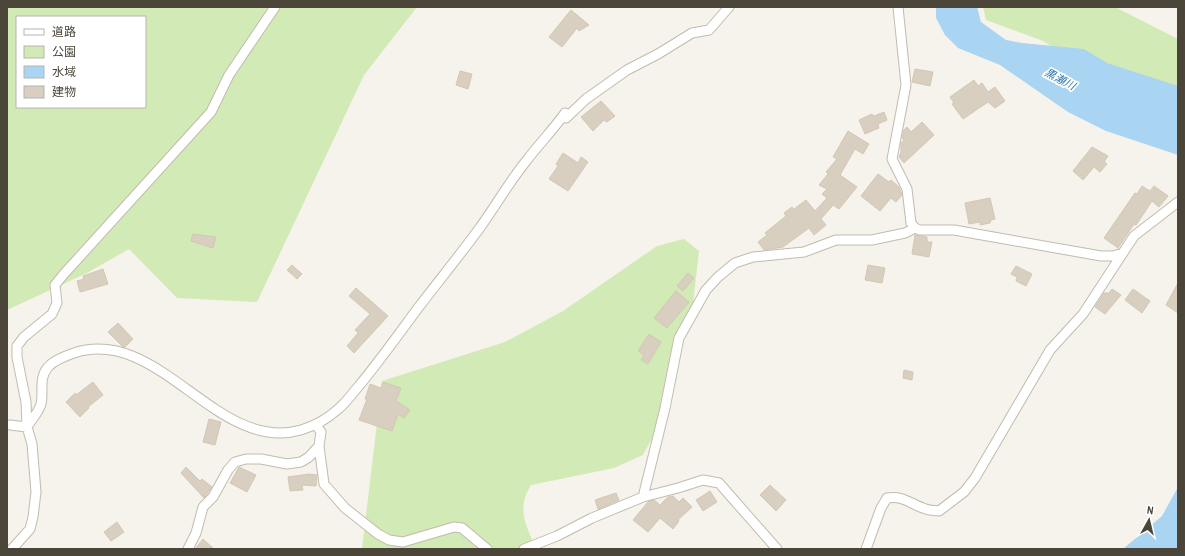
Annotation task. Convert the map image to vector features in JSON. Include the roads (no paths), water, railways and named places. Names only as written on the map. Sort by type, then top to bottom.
[{"type":"street","points":[[12,549],[30,529],[33,518],[36,492],[32,444],[27,427],[26,402],[17,357],[17,346],[24,337],[52,314],[57,303],[55,285],[63,275],[211,112],[229,75],[275,7]]},
{"type":"street","points":[[27,427],[41,405],[42,377],[48,367],[62,357],[80,351],[101,349],[134,358],[154,368],[228,417],[246,426],[263,431],[281,432],[299,431],[316,425],[338,410],[367,377],[474,236],[527,160],[553,130],[564,113],[566,118],[586,99],[627,70],[658,54],[692,33],[709,30],[729,7]]},
{"type":"street","points":[[898,7],[906,85],[892,159],[907,189],[910,223],[915,228],[920,230],[954,230],[1101,256],[1113,256],[1123,252]]},
{"type":"street","points":[[866,549],[881,508],[887,498],[895,497],[906,499],[926,510],[938,511],[964,492],[975,478],[1050,350],[1083,314],[1134,236],[1178,202]]},
{"type":"street","points":[[643,497],[665,408],[679,338],[706,290],[718,277],[735,263],[753,257],[804,252],[832,241],[872,240],[905,233],[915,228]]},
{"type":"street","points":[[316,425],[321,432],[319,446],[324,484],[345,508],[378,534],[389,540],[403,542],[454,527],[462,528],[487,549]]},
{"type":"street","points":[[10,426],[27,427]]},
{"type":"street","points":[[188,549],[196,533],[203,507],[213,497],[228,470],[235,462],[246,459],[261,459],[287,464],[301,462],[309,457],[319,446]]},
{"type":"street","points":[[524,549],[557,536],[592,518],[643,497],[703,480],[719,483],[777,549]]},
{"type":"water","name":"黒瀬川","points":[[936,7],[977,7],[981,22],[1006,40],[1084,49],[1107,63],[1178,86],[1178,155],[1106,131],[1068,112],[1000,65],[958,48],[945,35],[936,18]]},
{"type":"water","points":[[1178,487],[1178,549],[1123,549],[1162,516]]}]
